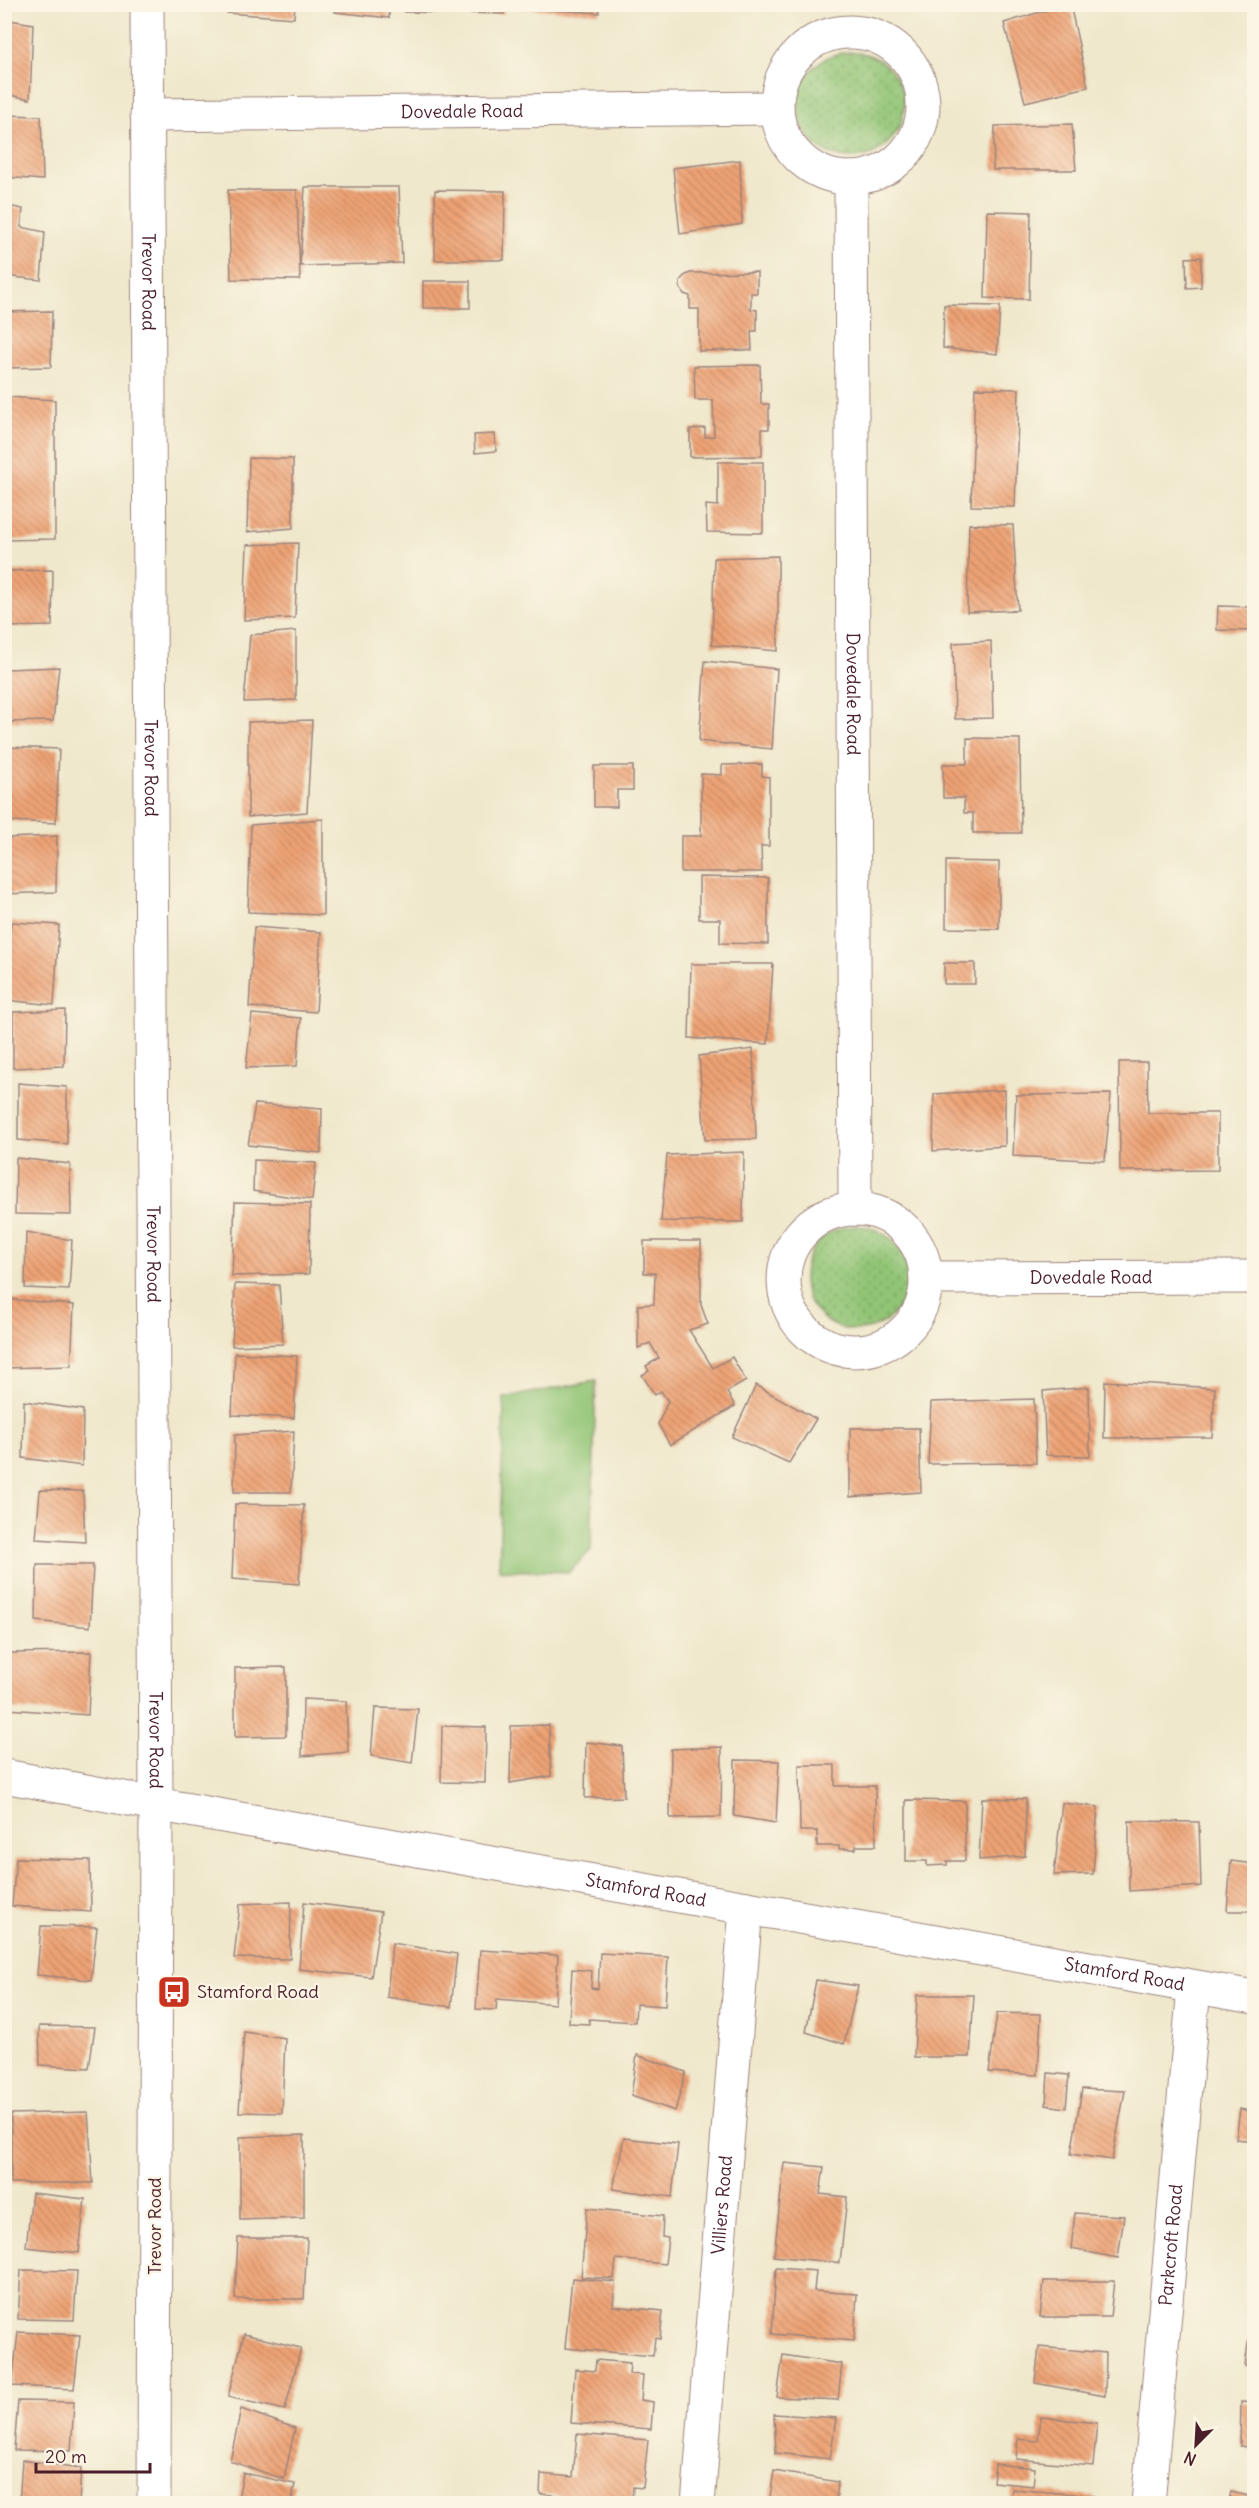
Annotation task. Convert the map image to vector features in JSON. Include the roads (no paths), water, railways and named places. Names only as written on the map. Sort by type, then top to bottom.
[{"type":"street","name":"Trevor Road","points":[[147,4],[156,1804],[154,2504]]},
{"type":"street","points":[[848,31],[871,34],[892,44],[909,60],[920,81],[924,103],[921,126],[911,147],[895,164],[874,175],[851,178],[829,175],[808,165],[792,150],[781,130],[777,108],[779,85],[789,64],[804,47],[825,36],[848,31]]},
{"type":"street","name":"Dovedale Road","points":[[147,115],[777,108]]},
{"type":"street","name":"Dovedale Road","points":[[851,178],[855,1209]]},
{"type":"street","points":[[855,1209],[877,1213],[896,1222],[912,1237],[922,1257],[926,1278],[924,1300],[914,1321],[899,1337],[879,1347],[857,1352],[834,1349],[814,1339],[798,1323],[787,1303],[784,1281],[787,1259],[797,1239],[813,1222],[833,1213],[855,1209]]},
{"type":"street","name":"Dovedale Road","points":[[926,1278],[1254,1277]]},
{"type":"street","name":"Stamford Road","points":[[4,1776],[1254,1997]]},
{"type":"street","name":"Villiers Road","points":[[698,2504],[746,1908]]},
{"type":"street","name":"Parkcroft Road","points":[[1148,2504],[1194,1987]]},
{"type":"place","name":"Stamford Road","points":[[174,1992]]}]
